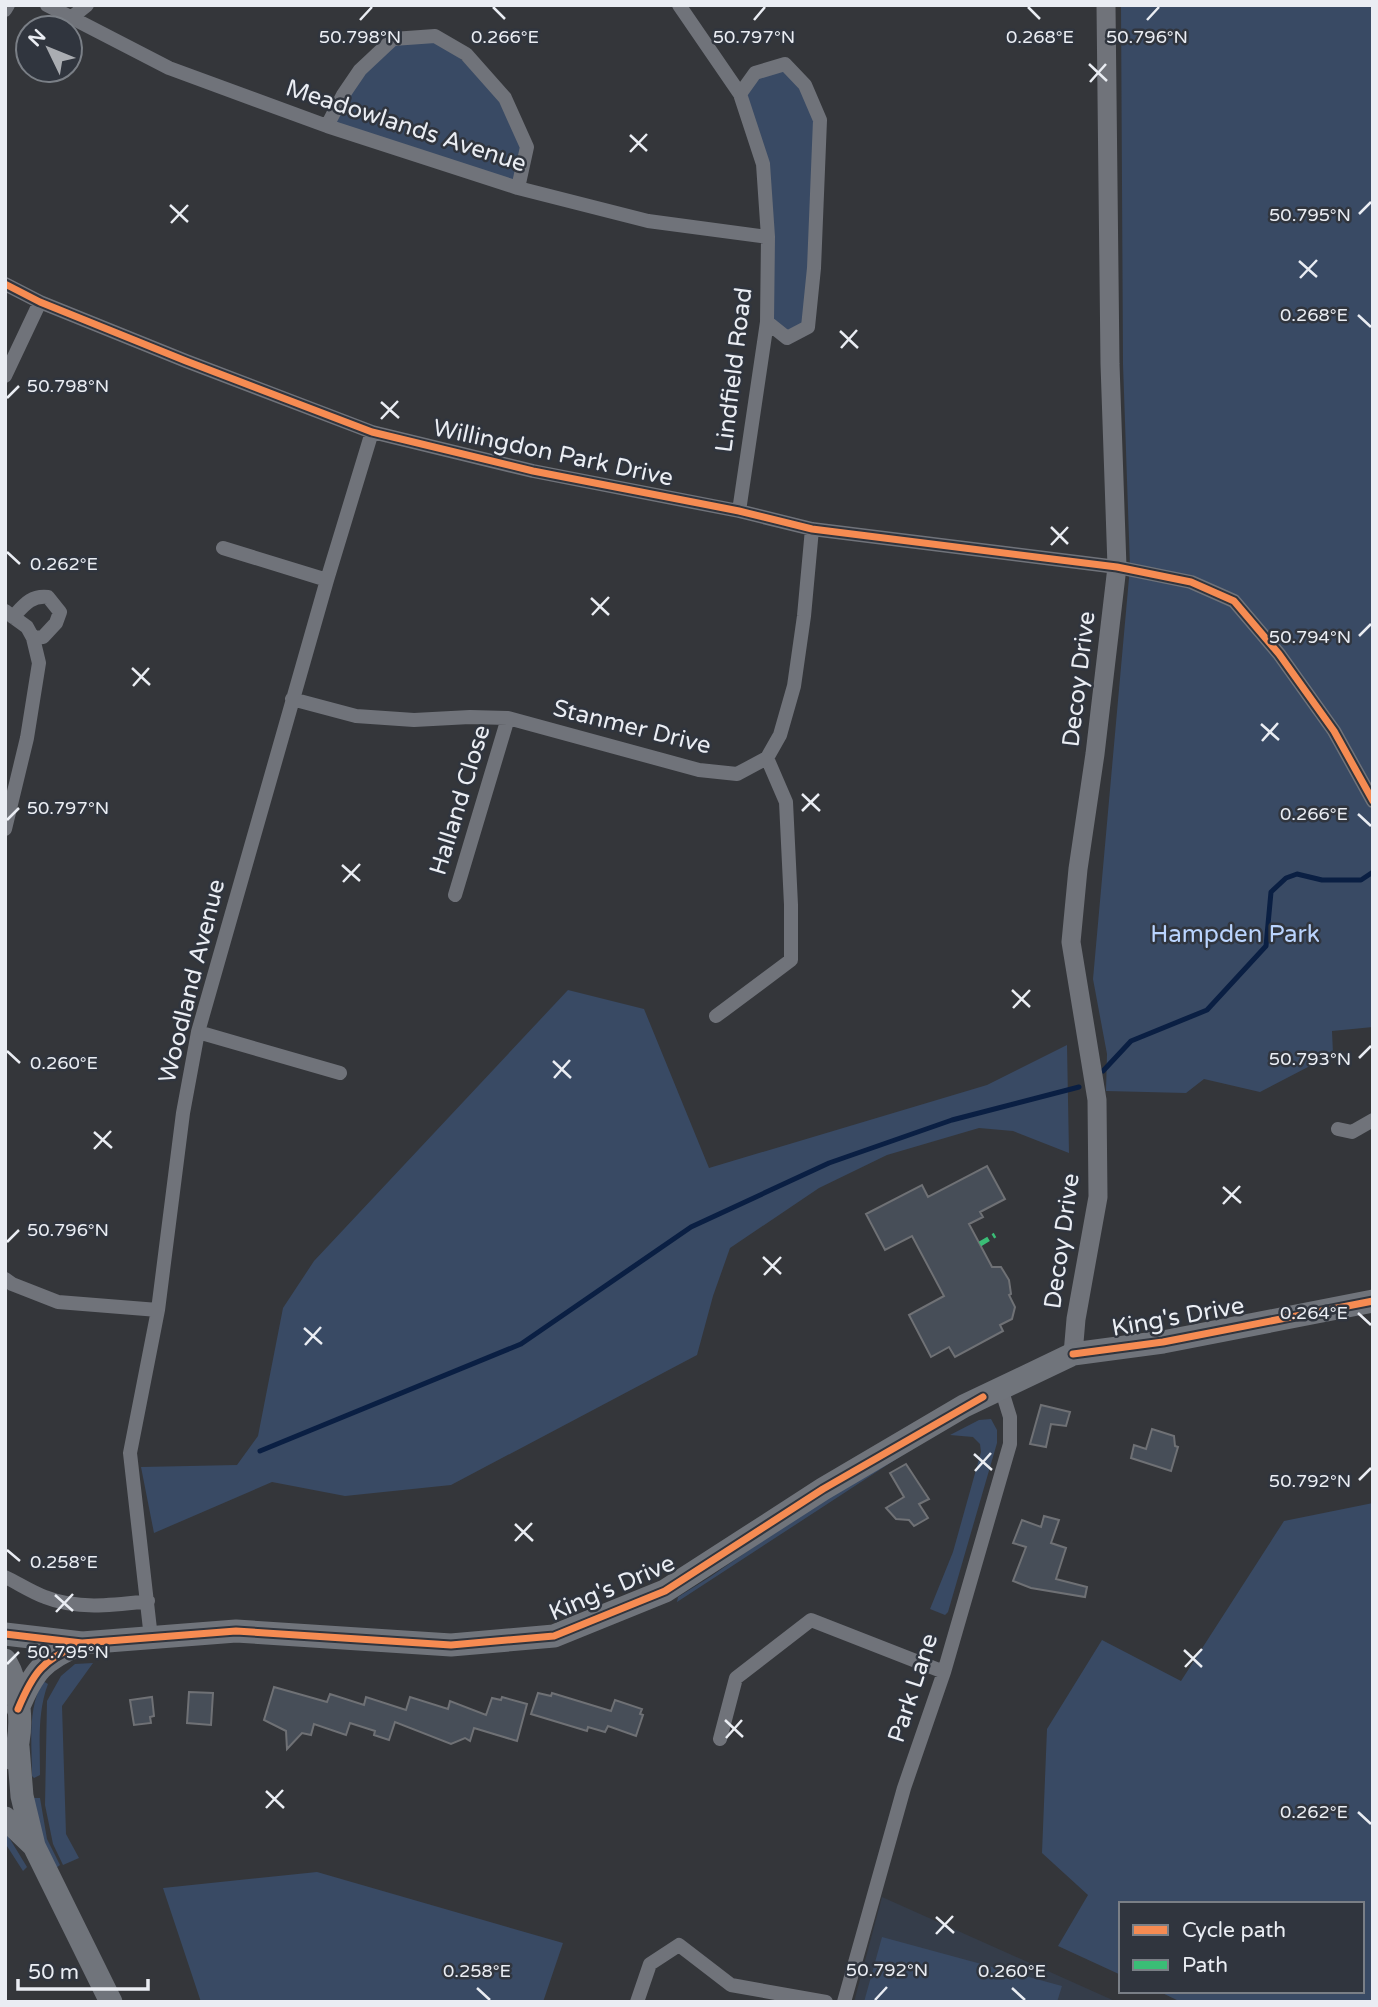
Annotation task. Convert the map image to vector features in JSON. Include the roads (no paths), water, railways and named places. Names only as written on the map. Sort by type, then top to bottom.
[{"type":"main road","name":"King's Drive","points":[[5,1634],[82,1643],[236,1631],[451,1644],[554,1636],[665,1591],[823,1489],[964,1406],[1073,1354],[1163,1342],[1373,1301]]},
{"type":"main road","name":"King's Drive","points":[[18,1709],[34,1674],[58,1653],[82,1643]]},
{"type":"main road","points":[[5,1660],[15,1683],[22,1796],[34,1846],[111,2002]]},
{"type":"main road","points":[[5,1770],[18,1747]]},
{"type":"main road","points":[[5,1818],[34,1846]]},
{"type":"street","name":"Meadowlands Avenue","points":[[47,5],[66,14]]},
{"type":"street","name":"Lindfield Road","points":[[679,5],[740,94],[764,164],[768,237],[767,322],[738,512]]},
{"type":"street","name":"Decoy Drive","points":[[1073,1354],[1076,1319],[1098,1197],[1097,1100],[1071,942],[1077,869],[1095,754],[1117,567],[1110,364],[1106,5]]},
{"type":"street","name":"Meadowlands Avenue","points":[[84,23],[170,68],[327,126],[519,188],[648,221],[768,237]]},
{"type":"street","points":[[327,126],[360,70],[393,39],[435,36],[466,54],[505,98],[527,147],[519,188]]},
{"type":"street","points":[[740,94],[755,72],[785,64],[805,85],[820,120],[814,268],[808,327],[787,338],[767,322]]},
{"type":"street","name":"Willingdon Park Drive","points":[[5,284],[40,302],[186,361],[372,432],[533,471],[812,529],[1117,567],[1191,582],[1234,601],[1279,654],[1335,731],[1373,801]]},
{"type":"street","points":[[5,376],[40,302]]},
{"type":"street","name":"Woodland Avenue","points":[[151,1638],[130,1453],[158,1310],[183,1113],[198,1032],[292,699],[372,432]]},
{"type":"street","points":[[716,1016],[791,960],[786,802],[766,758],[780,735],[794,686],[812,529]]},
{"type":"street","points":[[223,548],[327,580]]},
{"type":"street","points":[[5,829],[27,738],[39,663],[33,638],[27,627],[9,614],[38,596],[48,597],[60,612],[56,624],[43,637],[33,638]]},
{"type":"street","name":"Stanmer Drive","points":[[292,699],[356,716],[414,720],[508,718],[699,770],[737,774],[766,758]]},
{"type":"street","name":"Halland Close","points":[[455,895],[508,718]]},
{"type":"street","points":[[198,1032],[340,1073]]},
{"type":"street","points":[[1338,1129],[1352,1132],[1373,1120]]},
{"type":"street","points":[[5,1279],[58,1302],[158,1310]]},
{"type":"street","name":"Park Lane","points":[[844,2002],[904,1788],[944,1672],[1010,1444],[1010,1417],[1001,1388]]},
{"type":"street","points":[[5,1577],[44,1597],[72,1604],[117,1605],[148,1601]]},
{"type":"street","points":[[720,1740],[736,1678],[811,1620],[944,1672]]},
{"type":"street","points":[[637,2002],[650,1964],[678,1945],[731,1986],[826,2002]]},
{"type":"waterway","points":[[1103,1071],[1131,1041],[1207,1010],[1266,946],[1271,892],[1286,878],[1297,874],[1322,880],[1361,880],[1373,872]]},
{"type":"waterway","points":[[260,1451],[521,1344],[691,1227],[829,1163],[952,1120],[1079,1087]]},
{"type":"park label","name":"Hampden Park","points":[[1235,934]]}]
